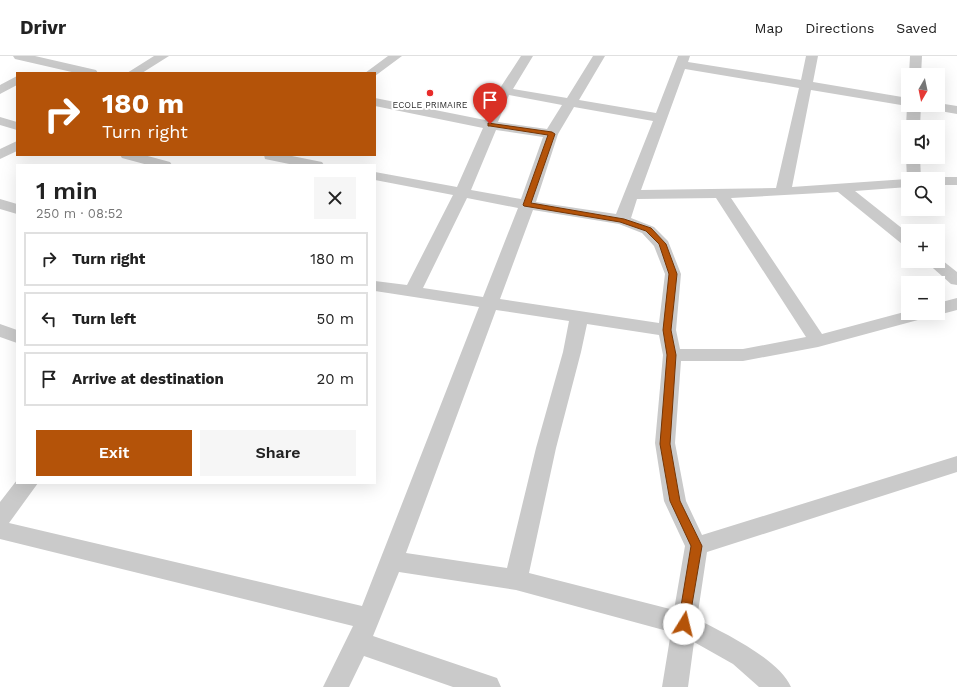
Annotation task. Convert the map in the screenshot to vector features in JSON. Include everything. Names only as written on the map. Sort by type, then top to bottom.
[{"type":"street","points":[[19,56],[88,72]]},
{"type":"street","points":[[135,72],[163,56]]},
{"type":"street","points":[[372,72],[396,56]]},
{"type":"street","points":[[412,292],[462,192],[485,141],[498,102],[527,56]]},
{"type":"street","points":[[336,687],[369,620],[527,205],[552,134],[598,56]]},
{"type":"street","points":[[783,192],[812,56]]},
{"type":"street","points":[[916,56],[916,68]]},
{"type":"street","points":[[622,220],[633,195],[682,60],[901,101]]},
{"type":"street","points":[[32,72],[47,63]]},
{"type":"street","points":[[0,90],[16,81]]},
{"type":"street","points":[[505,91],[661,118]]},
{"type":"street","points":[[376,102],[460,120],[552,134]]},
{"type":"street","points":[[945,108],[957,110]]},
{"type":"street","points":[[0,121],[16,126]]},
{"type":"street","points":[[0,156],[16,146]]},
{"type":"street","points":[[131,156],[161,164]]},
{"type":"street","points":[[268,159],[309,164]]},
{"type":"street","points":[[376,176],[527,205],[622,220],[648,230],[662,244],[673,274],[667,330],[672,355],[665,444],[675,501],[696,546],[675,687]]},
{"type":"street","points":[[945,181],[957,181]]},
{"type":"street","points":[[633,195],[783,192],[901,184]]},
{"type":"street","points":[[842,188],[901,235]]},
{"type":"street","points":[[721,194],[818,341]]},
{"type":"street","points":[[0,204],[16,209]]},
{"type":"street","points":[[942,268],[957,280]]},
{"type":"street","points":[[376,286],[667,330]]},
{"type":"street","points":[[945,307],[957,304]]},
{"type":"street","points":[[516,580],[546,448],[572,352],[579,317]]},
{"type":"street","points":[[672,355],[743,355],[818,341],[901,319]]},
{"type":"street","points":[[0,330],[16,337]]},
{"type":"street","points":[[696,546],[957,464]]},
{"type":"street","points":[[0,518],[26,484]]},
{"type":"street","points":[[0,530],[369,620]]},
{"type":"street","points":[[392,561],[516,580],[684,624],[742,656],[778,687]]},
{"type":"street","points":[[358,642],[488,687]]},
{"type":"place","name":"ECOLE PRIMAIRE","points":[[430,93]]},
{"type":"route","points":[[490,124],[552,134],[527,205],[622,220],[648,230],[656,236],[662,244],[669,262],[673,274],[667,330],[672,355],[665,444],[675,501],[696,546],[684,624]]}]
